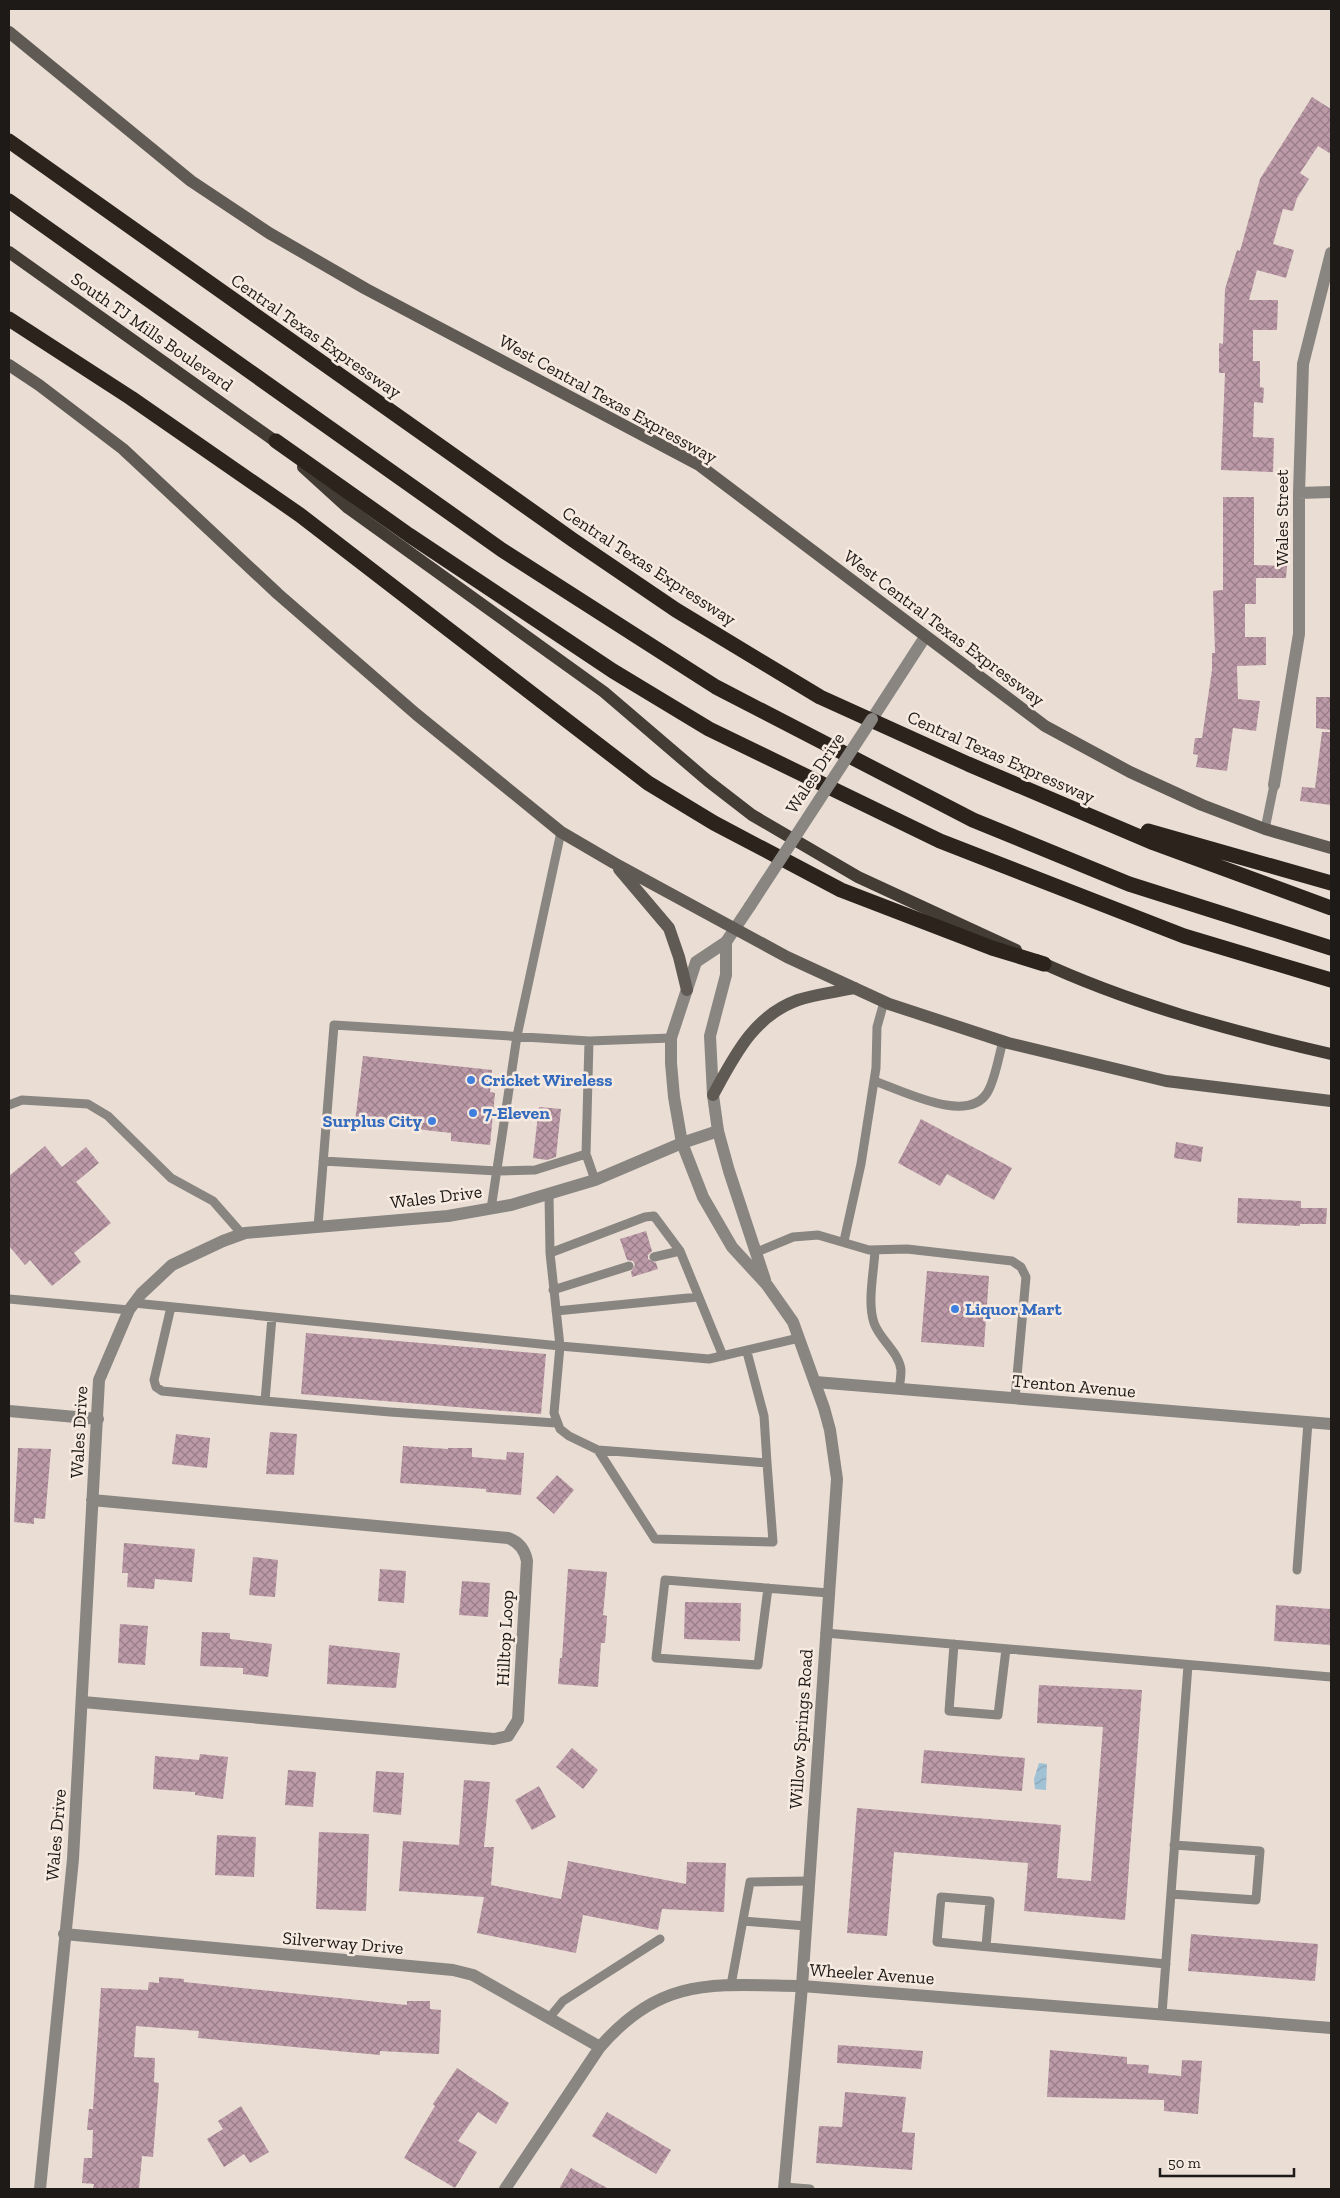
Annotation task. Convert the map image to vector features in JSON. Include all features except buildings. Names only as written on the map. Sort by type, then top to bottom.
[{"type":"highway","name":"Central Texas Expressway","points":[[9,141],[573,540],[676,610],[820,697],[968,764],[1154,843],[1331,908]]},
{"type":"highway","points":[[9,201],[502,550],[716,687],[973,820],[1129,884],[1331,948]]},
{"type":"highway","points":[[9,319],[132,398],[300,515],[648,783],[714,823],[841,890],[992,948],[1044,964]]},
{"type":"highway","points":[[276,441],[409,534],[613,671],[709,728],[940,841],[1184,936],[1331,980]]},
{"type":"highway","points":[[1081,812],[1331,884]]},
{"type":"main road","name":"West Central Texas Expressway","points":[[9,32],[191,181],[269,233],[374,293],[699,466],[1045,726],[1130,772],[1184,797],[1265,829],[1331,848]]},
{"type":"main road","name":"South TJ Mills Boulevard","points":[[9,252],[276,441],[348,508],[604,692],[708,781],[752,815],[858,876],[1044,964],[1144,1004],[1263,1038],[1331,1054]]},
{"type":"main road","points":[[9,365],[39,385],[124,449],[285,600],[416,714],[561,832],[614,863],[787,957],[884,1002],[1003,1041],[1166,1081],[1331,1101]]},
{"type":"main road","points":[[614,863],[668,928],[679,957],[687,990]]},
{"type":"main road","points":[[713,1095],[743,1042],[765,1018],[797,1000],[855,988]]},
{"type":"street","name":"Wales Street","points":[[1274,785],[1299,634],[1299,493],[1303,364],[1331,253]]},
{"type":"street","points":[[1299,493],[1331,492]]},
{"type":"street","name":"Wales Drive","points":[[734,928],[925,637]]},
{"type":"street","name":"Willow Springs Road","points":[[734,928],[726,942],[696,962],[671,1038],[674,1097],[682,1143],[708,1205],[732,1247],[767,1285],[793,1322],[830,1430],[837,1479],[802,1986],[784,2188]]},
{"type":"street","name":"Willow Springs Road","points":[[726,942],[726,975],[710,1036],[713,1095],[718,1131],[728,1172],[767,1285]]},
{"type":"street","name":"Wales Drive","points":[[40,2189],[73,1859],[98,1419],[98,1380],[131,1307],[172,1265],[242,1234],[448,1216],[491,1209],[549,1195],[594,1180],[682,1143],[718,1131]]},
{"type":"street","name":"Trenton Avenue","points":[[815,1382],[1331,1424]]},
{"type":"street","points":[[9,1412],[98,1419]]},
{"type":"street","name":"Hilltop Loop","points":[[83,1702],[494,1739],[508,1736],[518,1720],[528,1562],[526,1554],[517,1542],[508,1538],[92,1500]]},
{"type":"street","name":"Silverway Drive","points":[[64,1934],[453,1970],[473,1975],[600,2047]]},
{"type":"street","name":"Wheeler Avenue","points":[[505,2189],[600,2047],[618,2027],[647,2005],[676,1992],[731,1985],[802,1986],[1331,2028]]},
{"type":"lane","points":[[1265,829],[1274,785]]},
{"type":"lane","points":[[491,1209],[517,1036],[561,832]]},
{"type":"lane","points":[[844,1241],[860,1164],[874,1081],[877,1027],[884,1002]]},
{"type":"lane","points":[[318,1226],[334,1025],[589,1041],[671,1038]]},
{"type":"lane","points":[[589,1041],[586,1154],[594,1180]]},
{"type":"lane","points":[[874,1081],[946,1106],[964,1108],[976,1104],[988,1092],[1003,1041]]},
{"type":"lane","points":[[9,1105],[22,1100],[88,1104],[108,1116],[171,1178],[213,1201],[242,1234]]},
{"type":"lane","points":[[323,1161],[497,1171],[535,1170],[586,1154]]},
{"type":"lane","points":[[549,1195],[550,1253],[560,1346],[554,1413],[556,1423],[560,1429],[569,1436],[598,1450],[767,1463]]},
{"type":"lane","points":[[550,1253],[645,1217],[654,1216],[680,1251],[723,1356]]},
{"type":"lane","points":[[757,1252],[804,1235],[818,1234],[844,1241],[860,1248],[960,1253],[1012,1261],[1021,1267],[1026,1277],[1015,1398]]},
{"type":"lane","points":[[875,1250],[872,1299],[873,1321],[878,1334],[892,1350],[899,1365],[899,1389]]},
{"type":"lane","points":[[654,1257],[680,1251]]},
{"type":"lane","points":[[553,1290],[629,1266]]},
{"type":"lane","points":[[556,1311],[698,1297]]},
{"type":"lane","points":[[9,1299],[131,1307],[171,1307],[693,1358],[747,1352],[799,1338]]},
{"type":"lane","points":[[171,1307],[154,1380],[156,1387],[162,1391],[390,1412],[556,1423]]},
{"type":"lane","points":[[265,1401],[272,1317]]},
{"type":"lane","points":[[598,1450],[654,1540],[773,1542],[764,1416],[747,1352]]},
{"type":"lane","points":[[1297,1570],[1308,1422]]},
{"type":"lane","points":[[768,1588],[758,1665],[656,1658],[665,1580],[768,1588],[829,1593]]},
{"type":"lane","points":[[825,1633],[1331,1677]]},
{"type":"lane","points":[[954,1644],[949,1711],[998,1715],[1006,1649]]},
{"type":"lane","points":[[1162,2014],[1188,1665]]},
{"type":"lane","points":[[1171,1894],[1256,1900],[1260,1851],[1174,1845]]},
{"type":"lane","points":[[731,1985],[750,1882],[808,1881]]},
{"type":"lane","points":[[986,1946],[990,1901],[942,1897],[937,1942],[1166,1964]]},
{"type":"lane","points":[[743,1921],[806,1926]]},
{"type":"lane","points":[[549,2018],[563,2001],[660,1939]]},
{"type":"lane","points":[[784,2188],[810,2189]]},
{"type":"water","points":[[1039,1763],[1047,1764],[1046,1790],[1035,1789],[1034,1779]]},
{"type":"place","name":"Cricket Wireless","points":[[471,1080]]},
{"type":"place","name":"7-Eleven","points":[[473,1113]]},
{"type":"place","name":"Surplus City","points":[[432,1121]]},
{"type":"place","name":"Liquor Mart","points":[[955,1309]]}]
